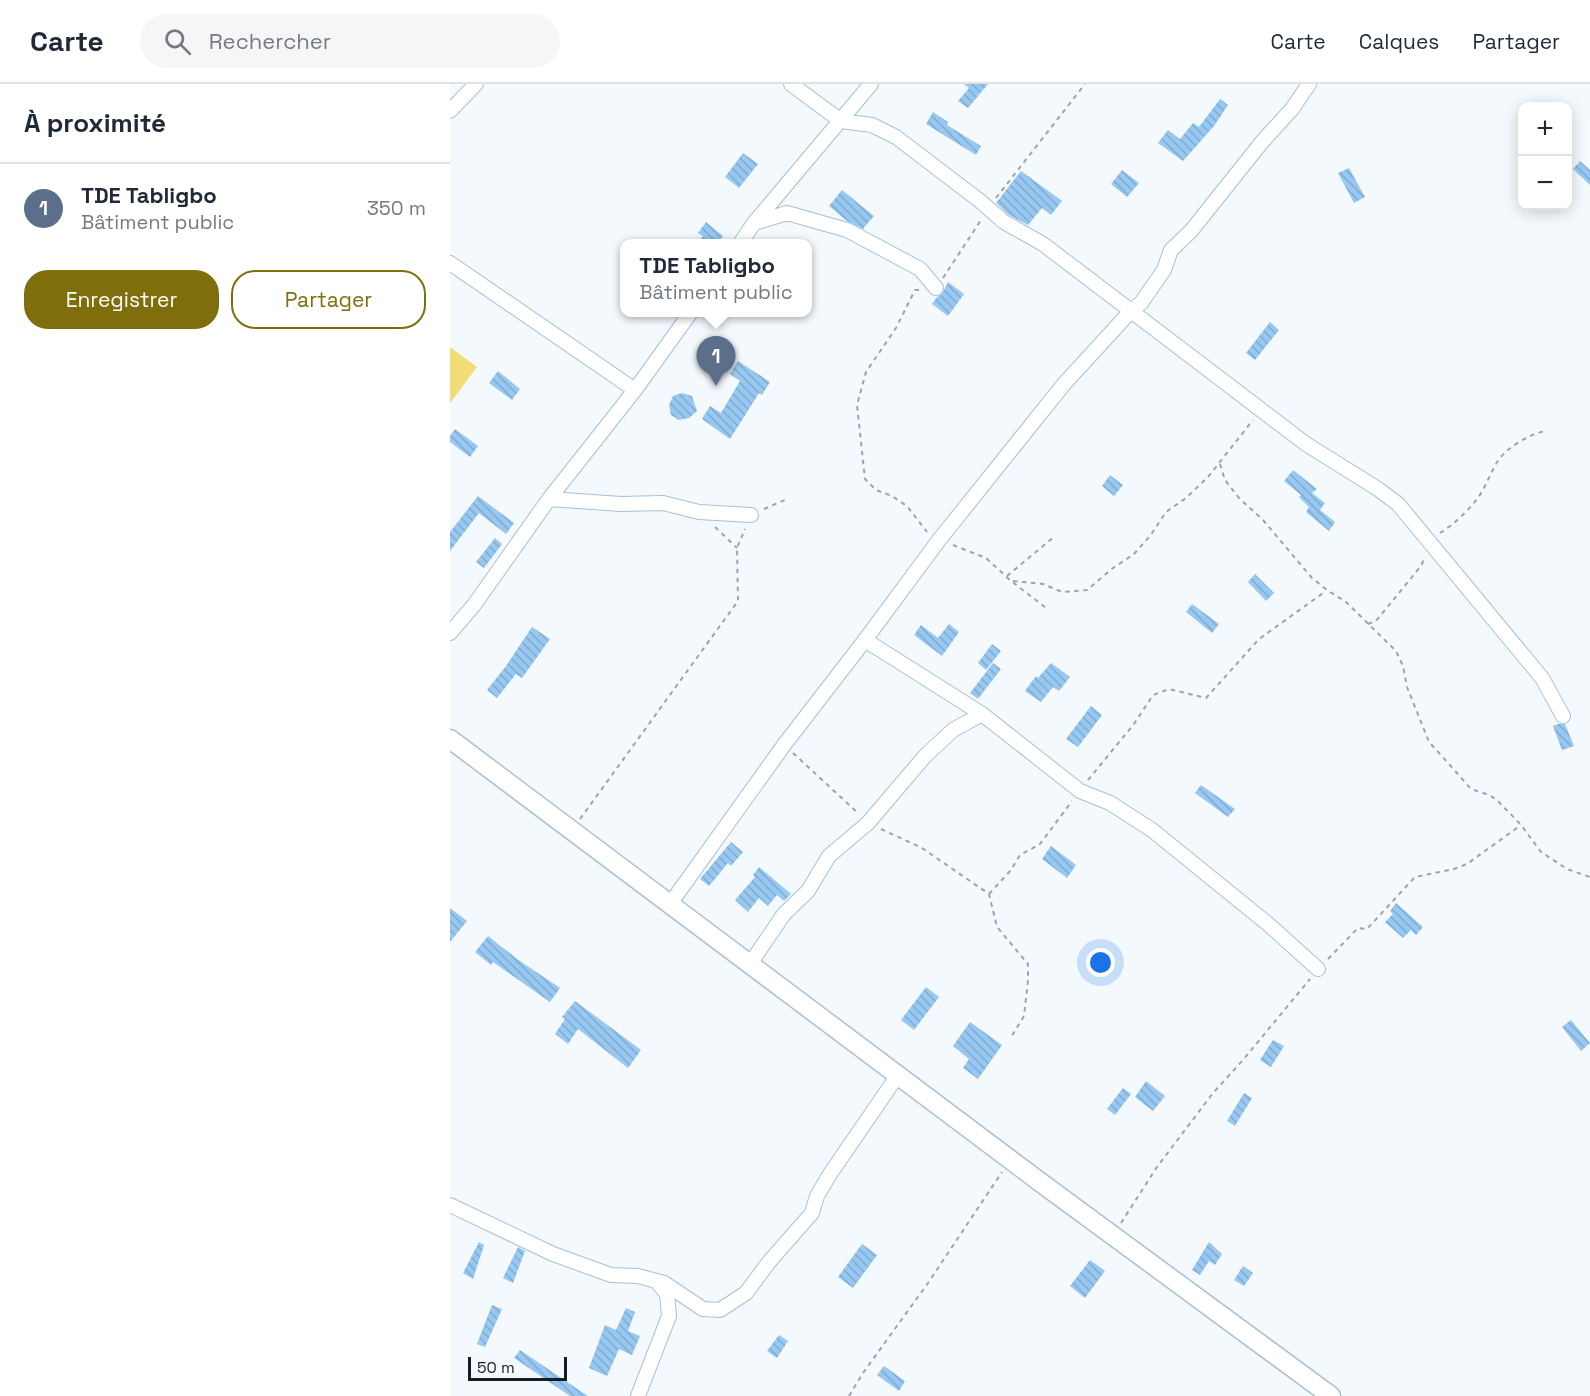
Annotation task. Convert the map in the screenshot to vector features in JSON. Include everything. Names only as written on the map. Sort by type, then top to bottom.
[{"type":"street","points":[[450,111],[476,84]]},
{"type":"street","points":[[791,84],[841,121],[872,125],[896,137],[1004,222],[1043,244],[1306,444],[1398,504],[1542,678],[1563,716]]},
{"type":"street","points":[[743,239],[871,84]]},
{"type":"street","points":[[670,904],[784,745],[866,640],[939,540],[1064,384],[1141,303],[1164,270],[1171,250],[1191,231],[1262,142],[1292,109],[1309,84]]},
{"type":"street","points":[[754,224],[787,213],[847,231],[920,269],[936,288]]},
{"type":"street","points":[[450,263],[635,390]]},
{"type":"street","points":[[450,633],[474,605],[549,499],[635,390],[687,317]]},
{"type":"street","points":[[549,499],[621,504],[663,503],[699,512],[751,515]]},
{"type":"street","points":[[866,640],[982,714],[1080,791],[1110,803],[1152,830],[1268,924],[1318,969]]},
{"type":"street","points":[[750,964],[784,914],[808,891],[828,856],[868,823],[925,756],[953,730],[982,714]]},
{"type":"street","points":[[450,738],[1011,1160],[1331,1396]]},
{"type":"street","points":[[450,1205],[553,1254],[611,1275],[638,1276],[664,1282],[703,1309],[720,1310],[746,1293],[769,1262],[812,1213],[817,1196],[826,1181],[898,1075]]},
{"type":"street","points":[[638,1396],[669,1316],[667,1294],[656,1281]]},
{"type":"path","points":[[1046,608],[986,558],[939,540],[932,542],[907,506],[892,496],[876,490],[865,478],[857,405],[866,372],[896,328],[915,290],[936,288],[988,208],[1085,84]]},
{"type":"path","points":[[1011,581],[1043,584],[1062,592],[1088,590],[1113,568],[1134,554],[1150,536],[1166,512],[1186,498],[1220,464],[1254,418],[1259,407]]},
{"type":"path","points":[[1368,624],[1376,621],[1421,566],[1429,542],[1473,505],[1496,463],[1529,434],[1545,431]]},
{"type":"path","points":[[1220,464],[1225,480],[1239,498],[1263,520],[1312,578],[1346,602],[1396,651],[1403,666],[1407,687],[1430,742],[1471,789],[1497,800],[1521,825],[1541,852],[1567,869],[1590,877]]},
{"type":"path","points":[[571,831],[738,601],[737,548],[751,515],[785,500]]},
{"type":"path","points":[[699,512],[737,548]]},
{"type":"path","points":[[1007,576],[1055,536]]},
{"type":"path","points":[[989,894],[1011,870],[1020,855],[1040,844],[1058,817],[1134,724],[1153,695],[1169,689],[1206,698],[1259,639],[1327,590]]},
{"type":"path","points":[[784,745],[868,823],[922,848],[989,894],[997,927],[1028,964],[1024,1016],[1010,1039]]},
{"type":"path","points":[[1114,1236],[1157,1167],[1213,1093],[1318,969],[1358,928],[1367,929],[1415,877],[1467,864],[1521,825]]},
{"type":"path","points":[[849,1396],[1011,1160]]},
{"type":"shaded area","points":[[450,347],[477,367],[450,403]]},
{"type":"building","points":[[964,84],[988,84],[968,108],[958,101],[969,88]]},
{"type":"building","points":[[1220,99],[1228,105],[1214,126],[1183,161],[1158,143],[1168,130],[1180,139],[1193,123],[1199,127]]},
{"type":"building","points":[[933,112],[948,122],[947,125],[981,146],[976,155],[926,124]]},
{"type":"building","points":[[743,153],[758,164],[739,188],[725,177]]},
{"type":"building","points":[[1580,161],[1590,170],[1590,185],[1573,169]]},
{"type":"building","points":[[1349,168],[1365,197],[1354,203],[1338,173]]},
{"type":"building","points":[[1122,170],[1139,183],[1127,197],[1111,184]]},
{"type":"building","points":[[1021,171],[1062,201],[1051,215],[1042,208],[1028,225],[1009,215],[996,203]]},
{"type":"building","points":[[842,190],[874,216],[863,229],[847,221],[829,206]]},
{"type":"building","points":[[706,222],[723,236],[720,239],[701,239],[703,236],[698,233]]},
{"type":"building","points":[[948,282],[964,294],[948,316],[932,304],[942,294]]},
{"type":"building","points":[[1270,322],[1279,330],[1255,360],[1246,353]]},
{"type":"building","points":[[738,361],[770,382],[762,395],[759,393],[730,439],[702,419],[710,406],[721,413],[740,381],[730,374]]},
{"type":"building","points":[[498,371],[520,389],[512,400],[489,383]]},
{"type":"building","points":[[682,393],[692,396],[697,411],[689,418],[679,420],[671,415],[669,405],[673,396]]},
{"type":"building","points":[[455,429],[478,446],[470,457],[450,442],[450,436]]},
{"type":"building","points":[[1293,470],[1317,489],[1312,493],[1325,503],[1320,510],[1335,522],[1329,531],[1306,512],[1309,507],[1299,497],[1301,495],[1284,481]]},
{"type":"building","points":[[1110,475],[1123,485],[1114,496],[1102,486]]},
{"type":"building","points":[[478,496],[514,523],[506,534],[479,513],[450,551],[450,532]]},
{"type":"building","points":[[495,538],[502,544],[484,568],[476,562]]},
{"type":"building","points":[[1255,574],[1274,593],[1266,601],[1248,582]]},
{"type":"building","points":[[1192,604],[1219,624],[1212,633],[1186,612]]},
{"type":"building","points":[[949,624],[959,632],[942,656],[914,635],[921,625],[938,638]]},
{"type":"building","points":[[532,627],[550,639],[522,678],[516,674],[497,698],[487,690]]},
{"type":"building","points":[[992,644],[1001,651],[986,670],[978,663]]},
{"type":"building","points":[[993,663],[1001,669],[978,699],[970,693]]},
{"type":"building","points":[[1051,663],[1070,677],[1059,691],[1053,687],[1041,702],[1025,691],[1036,676],[1038,678]]},
{"type":"building","points":[[1091,706],[1102,715],[1078,747],[1066,739]]},
{"type":"building","points":[[1565,724],[1574,746],[1562,750],[1553,726]]},
{"type":"building","points":[[1201,785],[1235,809],[1228,817],[1195,793]]},
{"type":"building","points":[[731,842],[743,852],[731,866],[728,863],[709,886],[700,879]]},
{"type":"building","points":[[1051,846],[1076,865],[1067,878],[1042,859]]},
{"type":"building","points":[[759,867],[791,894],[784,901],[777,895],[768,906],[759,898],[748,912],[735,900],[755,877],[753,875]]},
{"type":"building","points":[[1396,903],[1423,927],[1416,935],[1411,930],[1403,938],[1385,922],[1393,914],[1390,911]]},
{"type":"building","points":[[450,908],[467,921],[450,942]]},
{"type":"building","points":[[488,936],[560,988],[550,1002],[493,962],[491,965],[475,952]]},
{"type":"building","points":[[926,987],[939,997],[914,1030],[901,1020]]},
{"type":"building","points":[[575,1001],[641,1050],[628,1068],[578,1029],[568,1044],[555,1034],[565,1019],[562,1017]]},
{"type":"building","points":[[1571,1020],[1590,1043],[1581,1051],[1562,1027]]},
{"type":"building","points":[[970,1022],[1002,1045],[978,1079],[963,1068],[969,1059],[953,1046]]},
{"type":"building","points":[[1273,1040],[1284,1046],[1271,1067],[1260,1060]]},
{"type":"building","points":[[1146,1081],[1165,1096],[1153,1111],[1135,1097]]},
{"type":"building","points":[[1123,1088],[1131,1094],[1115,1115],[1107,1109]]},
{"type":"building","points":[[1244,1093],[1252,1098],[1235,1126],[1227,1121]]},
{"type":"building","points":[[479,1242],[484,1245],[473,1279],[463,1273]]},
{"type":"building","points":[[1209,1242],[1222,1254],[1215,1265],[1209,1261],[1200,1275],[1192,1270]]},
{"type":"building","points":[[862,1244],[877,1255],[853,1288],[838,1277]]},
{"type":"building","points":[[518,1247],[525,1251],[513,1283],[503,1278]]},
{"type":"building","points":[[1090,1260],[1105,1271],[1085,1298],[1070,1286]]},
{"type":"building","points":[[1243,1266],[1253,1273],[1244,1286],[1234,1280]]},
{"type":"building","points":[[492,1305],[502,1309],[485,1347],[477,1344]]},
{"type":"building","points":[[626,1308],[635,1312],[628,1331],[640,1336],[632,1355],[619,1349],[607,1376],[589,1368],[605,1325],[616,1330]]},
{"type":"building","points":[[779,1335],[788,1341],[777,1358],[767,1351]]},
{"type":"building","points":[[520,1350],[588,1396],[570,1396],[514,1358]]},
{"type":"building","points":[[884,1366],[905,1381],[899,1391],[877,1375]]},
{"type":"place","name":"TDE Tabligbo","points":[[716,386]]}]
